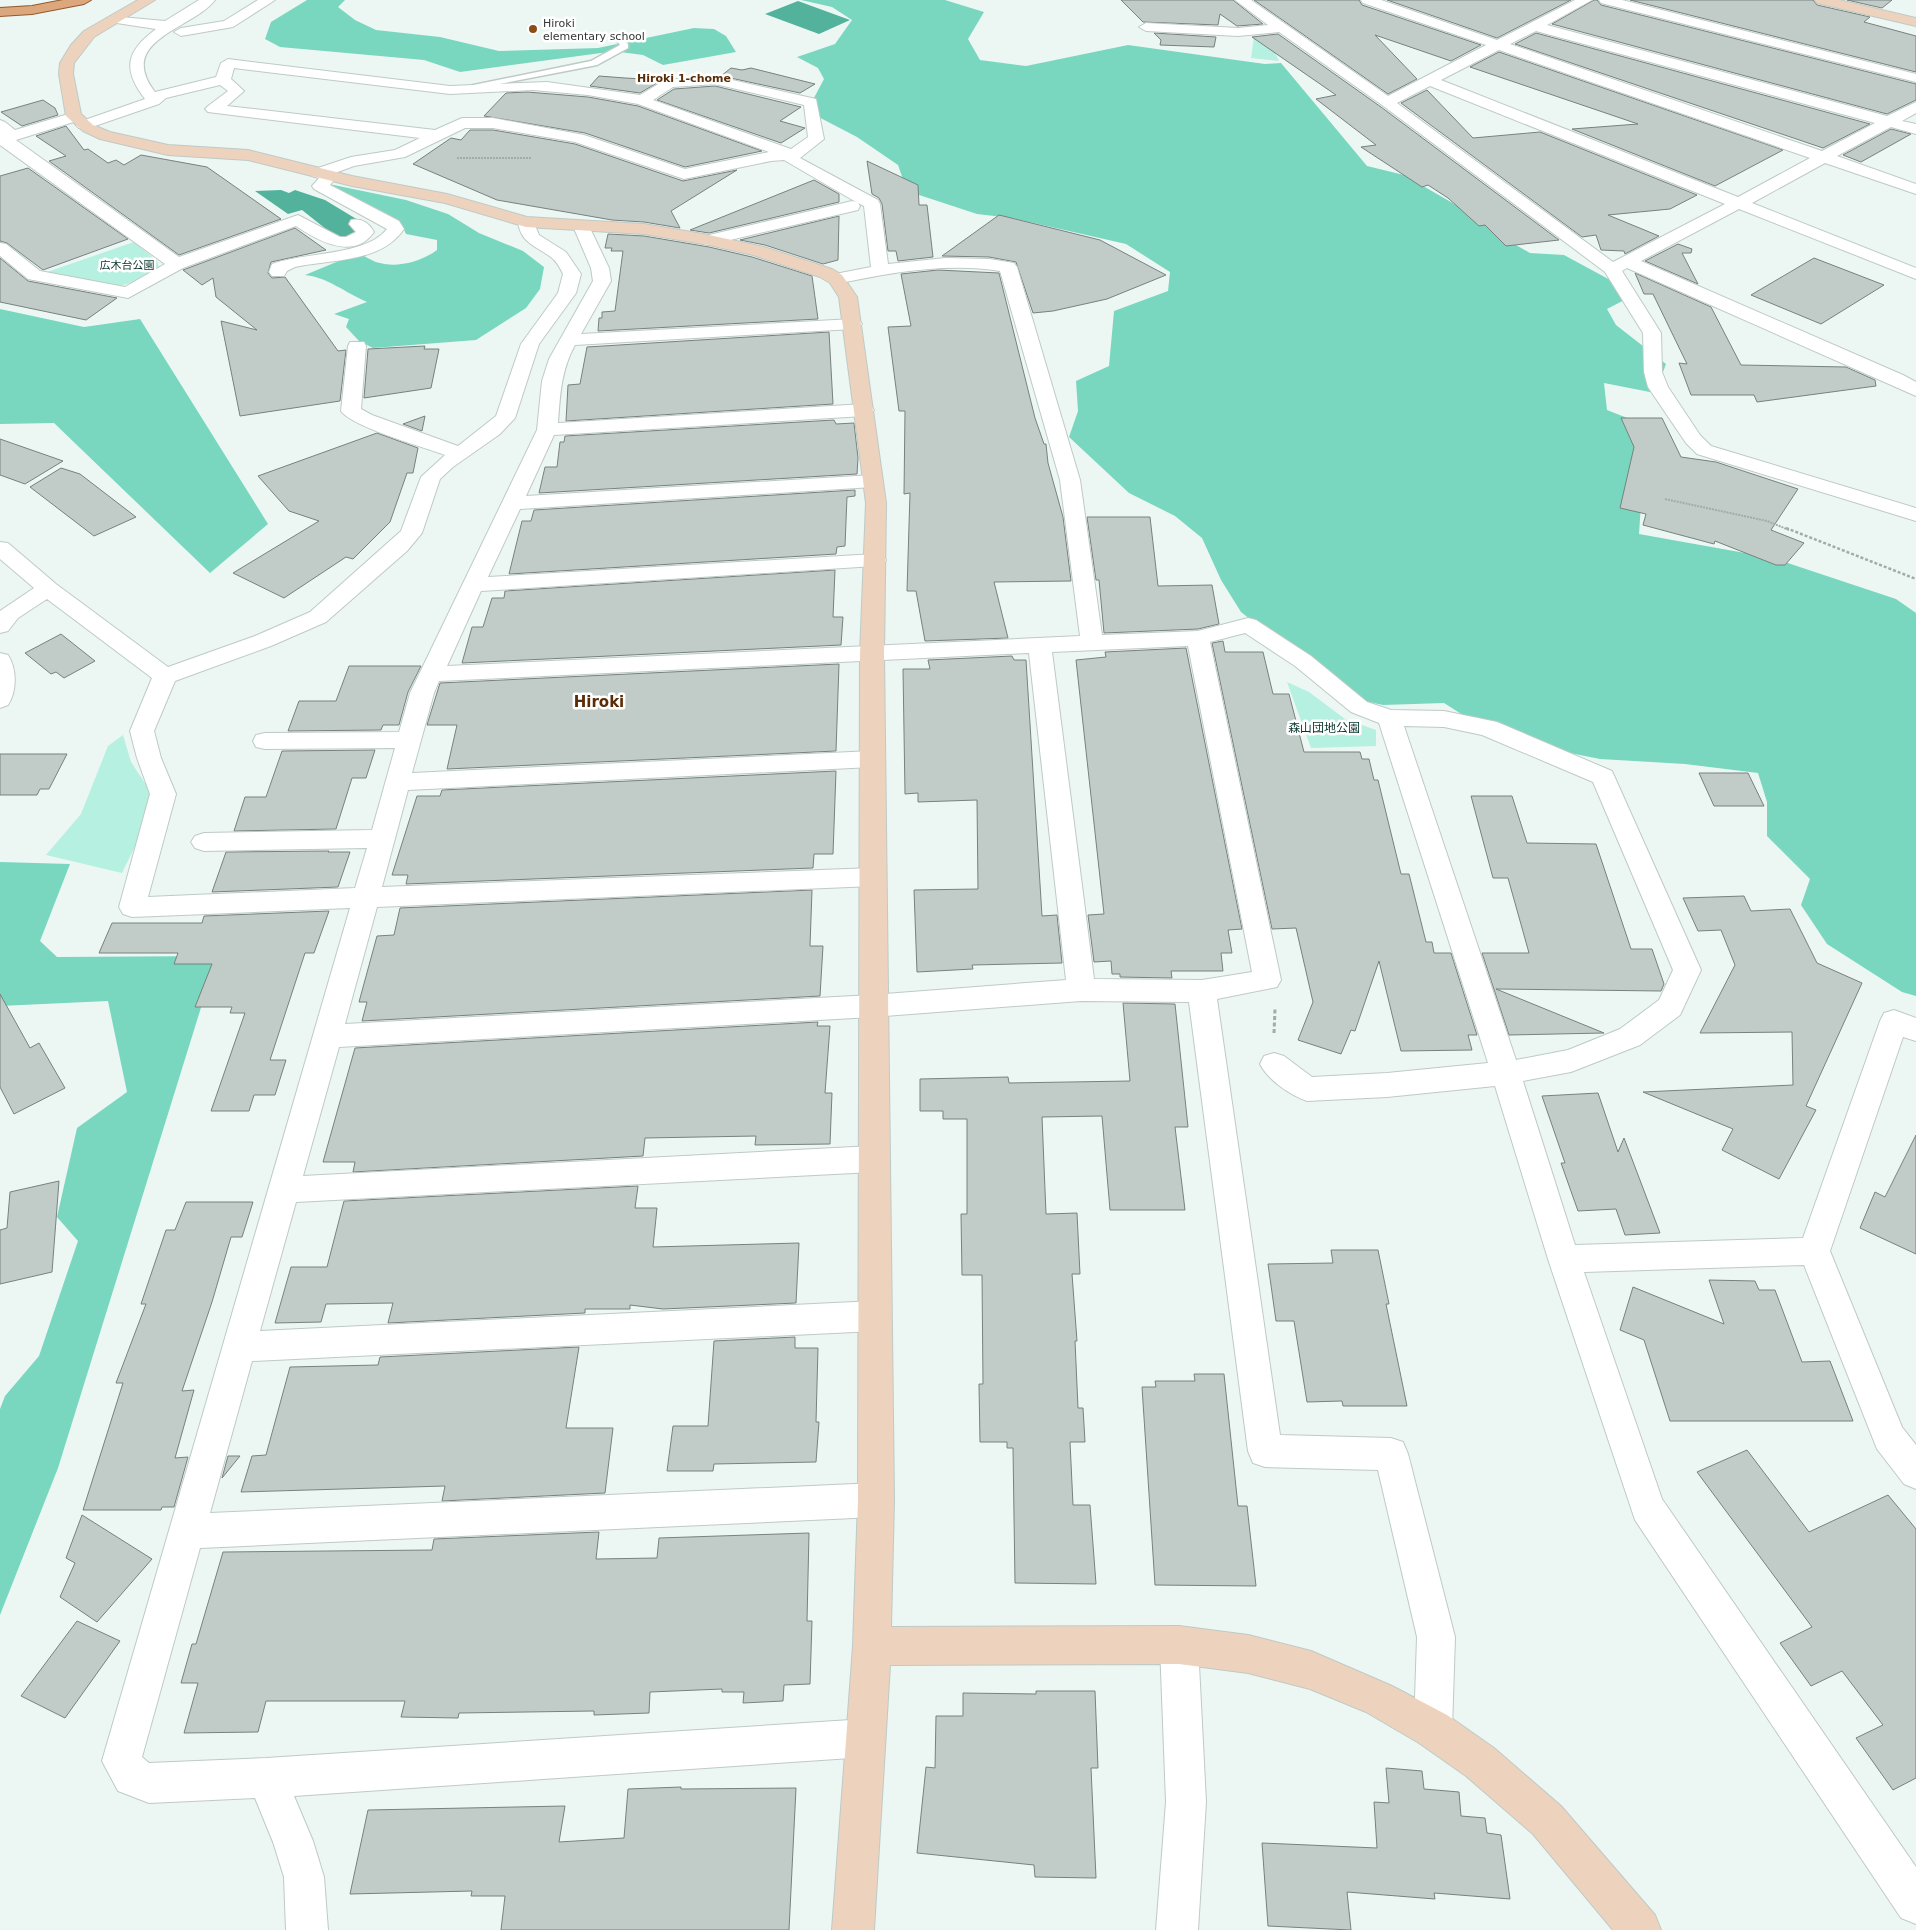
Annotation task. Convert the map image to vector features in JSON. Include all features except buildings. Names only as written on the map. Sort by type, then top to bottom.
[{"type":"main road","points":[[0,12],[32,10],[84,0]]},
{"type":"street","points":[[148,0],[89,34],[76,48],[67,63],[66,74],[80,121],[105,136],[146,146],[248,155],[323,174],[447,199],[526,222],[644,229],[709,240],[758,251],[808,266],[836,279],[848,297],[876,503],[872,654],[872,1006],[876,1500],[872,1646],[853,1930]]},
{"type":"street","points":[[154,101],[141,86],[135,72],[137,58],[148,41],[174,29],[208,0]]},
{"type":"street","points":[[174,29],[228,24],[268,0]]},
{"type":"street","points":[[1242,0],[1619,265],[1896,379],[1916,390]]},
{"type":"street","points":[[1368,0],[1394,3],[1498,45],[1916,189]]},
{"type":"street","points":[[1387,102],[1585,0]]},
{"type":"street","points":[[1606,0],[1916,78]]},
{"type":"street","points":[[1822,0],[1916,22]]},
{"type":"street","points":[[115,19],[216,37]]},
{"type":"street","points":[[1535,26],[1916,129]]},
{"type":"street","points":[[1146,27],[1238,32],[1280,28]]},
{"type":"street","points":[[437,135],[279,115],[213,109],[236,91],[223,80],[223,59],[451,91],[483,91],[508,87],[535,86],[642,100],[653,106],[793,155]]},
{"type":"street","points":[[2,135],[80,121],[154,101],[161,95],[223,80]]},
{"type":"street","points":[[323,174],[351,162],[399,154],[462,123],[493,123],[578,138],[684,174],[771,156],[793,155],[816,139],[811,102],[715,80],[670,83],[642,100]]},
{"type":"street","points":[[1429,80],[1916,274]]},
{"type":"street","points":[[1619,265],[1739,203],[1916,107]]},
{"type":"street","points":[[2,135],[177,264]]},
{"type":"street","points":[[793,155],[792,160],[872,204],[880,269]]},
{"type":"street","points":[[278,272],[278,268],[290,262],[349,253],[388,240],[394,234],[396,229],[393,225],[320,186],[323,174]]},
{"type":"street","points":[[709,240],[852,206]]},
{"type":"street","points":[[0,248],[34,276],[128,293],[177,264],[298,220],[335,243],[347,243],[366,232],[356,224]]},
{"type":"street","points":[[526,222],[526,231],[543,246],[559,254],[572,274],[568,293],[530,344],[505,418],[494,430],[458,453],[431,477],[411,532],[399,546],[318,616],[263,641],[165,676],[142,731],[163,794],[132,907],[873,877]]},
{"type":"street","points":[[581,226],[602,273],[602,282],[558,359],[552,381],[547,430],[422,693],[328,1036],[121,1761],[132,1777],[149,1783],[266,1778],[866,1738]]},
{"type":"street","points":[[836,279],[880,269],[986,262],[1008,267],[1070,480],[1092,643]]},
{"type":"street","points":[[1619,265],[1652,333],[1653,372],[1658,387],[1693,439],[1704,450],[1916,514]]},
{"type":"street","points":[[569,340],[852,324]]},
{"type":"street","points":[[357,346],[351,411],[365,419],[458,453]]},
{"type":"street","points":[[547,430],[864,410]]},
{"type":"street","points":[[513,502],[873,481]]},
{"type":"street","points":[[3,555],[165,676]]},
{"type":"street","points":[[474,585],[874,560]]},
{"type":"street","points":[[0,626],[10,613],[48,589]]},
{"type":"street","points":[[431,674],[1198,638],[1248,625],[1303,661],[1359,707],[1389,718],[1444,719],[1488,728],[1603,777],[1687,970],[1670,1007],[1630,1037],[1570,1061],[1506,1073],[1387,1085],[1307,1089],[1274,1064]]},
{"type":"street","points":[[328,1036],[872,1006],[1081,990],[1202,991],[1267,980],[1198,638]]},
{"type":"street","points":[[1040,646],[1081,990]]},
{"type":"street","points":[[0,660],[4,676],[0,700]]},
{"type":"street","points":[[1389,718],[1506,1073],[1564,1259],[1647,1508],[1916,1902]]},
{"type":"street","points":[[265,741],[410,740]]},
{"type":"street","points":[[398,782],[872,759]]},
{"type":"street","points":[[204,842],[382,839]]},
{"type":"street","points":[[1202,991],[1265,1451],[1391,1454],[1436,1637],[1434,1728]]},
{"type":"street","points":[[1916,1030],[1894,1021],[1814,1251],[1889,1438],[1916,1472]]},
{"type":"street","points":[[284,1190],[873,1159]]},
{"type":"street","points":[[1564,1259],[1814,1251]]},
{"type":"street","points":[[239,1347],[875,1316]]},
{"type":"street","points":[[187,1531],[876,1500]]},
{"type":"street","points":[[872,1646],[1179,1646],[1248,1654],[1311,1670],[1379,1699],[1434,1728],[1480,1762],[1547,1820],[1640,1930]]},
{"type":"street","points":[[1176,1930],[1186,1802],[1179,1646]]},
{"type":"street","points":[[266,1778],[293,1842],[304,1877],[307,1930]]},
{"type":"lane","points":[[451,91],[594,63],[625,46],[622,42]]},
{"type":"path","points":[[399,154],[534,158]]},
{"type":"path","points":[[1665,498],[1767,521],[1916,579]]},
{"type":"path","points":[[1267,980],[1275,1007],[1274,1064]]},
{"type":"green space","points":[[1254,37],[1275,53],[1279,61],[1251,58]]},
{"type":"green space","name":"広木台公園","points":[[134,242],[157,261],[159,267],[134,282],[119,286],[47,272]]},
{"type":"green space","name":"森山団地公園","points":[[1287,682],[1309,692],[1345,719],[1376,730],[1376,746],[1311,748]]},
{"type":"green space","points":[[123,735],[131,762],[152,794],[140,836],[122,873],[46,855],[81,814],[108,746]]},
{"type":"shaded area","points":[[307,0],[345,0],[338,7],[355,20],[376,30],[440,37],[499,51],[598,48],[694,28],[714,29],[726,36],[736,52],[663,65],[643,55],[620,52],[601,53],[460,72],[424,60],[280,47],[265,39],[271,22]]},
{"type":"shaded area","points":[[801,0],[945,0],[984,12],[968,39],[980,60],[1026,66],[1128,45],[1265,64],[1281,63],[1367,166],[1404,175],[1463,209],[1502,237],[1530,253],[1564,255],[1636,294],[1607,309],[1616,325],[1666,364],[1655,393],[1604,383],[1607,410],[1635,421],[1644,460],[1639,534],[1773,558],[1896,599],[1916,613],[1916,996],[1902,992],[1827,944],[1801,905],[1810,879],[1767,836],[1767,802],[1758,773],[1685,764],[1600,759],[1540,747],[1488,731],[1444,703],[1383,705],[1350,698],[1241,612],[1221,580],[1202,538],[1175,516],[1129,493],[1069,437],[1078,411],[1076,381],[1109,366],[1114,311],[1168,291],[1170,272],[1126,244],[1012,218],[977,214],[907,191],[898,165],[857,137],[807,111],[824,79],[818,68],[797,57],[835,44],[852,20],[832,7]]},
{"type":"shaded area","points":[[798,1],[850,20],[819,34],[765,14]]},
{"type":"shaded area","points":[[329,184],[406,200],[448,214],[479,233],[523,251],[544,267],[540,289],[526,308],[476,340],[373,348],[359,341],[346,327],[349,319],[334,314],[367,302],[329,282],[305,275],[358,253],[380,263],[395,265],[410,262],[437,250],[437,240],[406,234],[402,225]]},
{"type":"shaded area","points":[[281,190],[289,193],[295,190],[325,200],[358,220],[348,224],[358,231],[356,235],[341,241],[302,210],[288,214],[255,191]]},
{"type":"shaded area","points":[[0,309],[84,327],[140,319],[268,524],[210,573],[54,423],[0,424]]},
{"type":"shaded area","points":[[0,862],[70,864],[40,941],[57,957],[217,956],[58,1468],[0,1615],[0,1409],[5,1396],[39,1356],[78,1241],[57,1217],[77,1128],[127,1092],[108,1001],[0,1006]]},
{"type":"place","name":"Hiroki elementary school","points":[[533,29]]},
{"type":"district","name":"Hiroki 1-chome","points":[[684,78]]},
{"type":"district","name":"Hiroki","points":[[599,702]]}]
